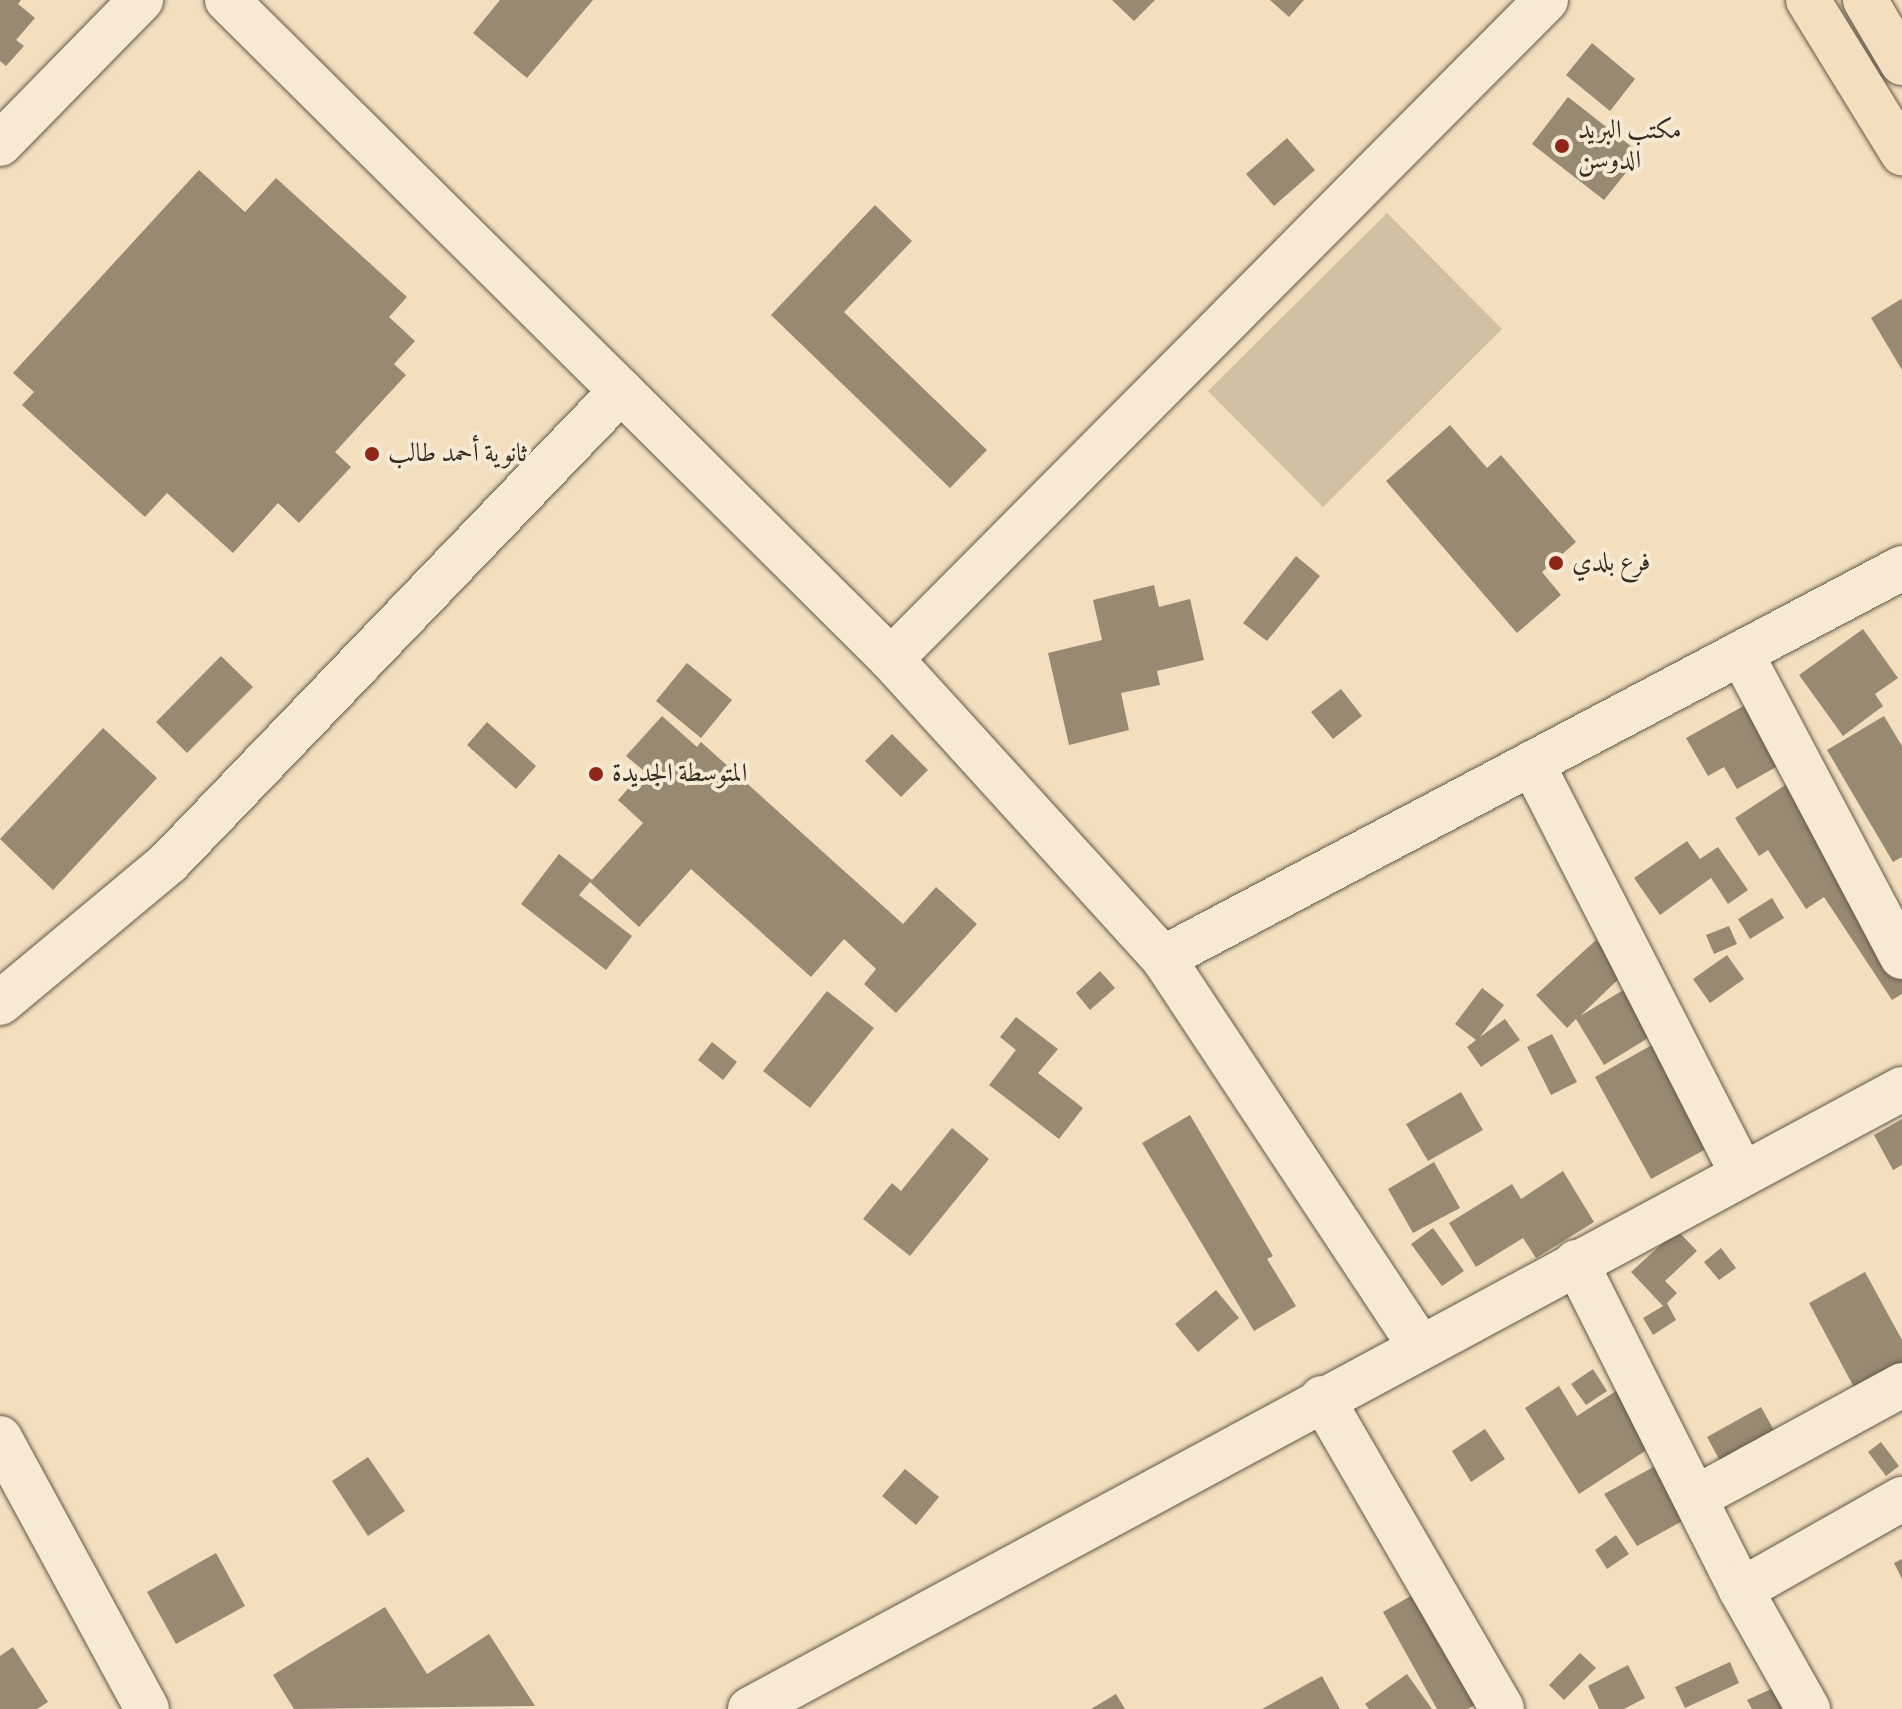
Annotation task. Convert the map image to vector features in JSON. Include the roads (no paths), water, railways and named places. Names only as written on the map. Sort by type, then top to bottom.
[{"type":"main road","points":[[1808,0],[1902,153]]},
{"type":"main road","points":[[1865,0],[1902,63]]},
{"type":"street","points":[[0,144],[141,0]]},
{"type":"street","points":[[227,0],[891,659],[1163,958],[1419,1345]]},
{"type":"street","points":[[891,659],[1546,0]]},
{"type":"street","points":[[0,1003],[169,862],[621,391]]},
{"type":"street","points":[[1163,958],[1902,568]]},
{"type":"street","points":[[1741,653],[1902,957]]},
{"type":"street","points":[[1532,763],[1742,1174]]},
{"type":"street","points":[[750,1709],[1419,1345],[1902,1089]]},
{"type":"street","points":[[1576,1262],[1741,1590],[1808,1709]]},
{"type":"street","points":[[1695,1498],[1902,1385]]},
{"type":"street","points":[[1322,1398],[1502,1709]]},
{"type":"street","points":[[0,1438],[147,1709]]},
{"type":"street","points":[[1741,1590],[1902,1499]]},
{"type":"place","name":"مكتب البريد الدوسن","points":[[1562,146]]},
{"type":"place","name":"ثانوية أحمد طالب","points":[[372,454]]},
{"type":"place","name":"فرع بلدي","points":[[1556,563]]},
{"type":"place","name":"المتوسطة الجديدة","points":[[596,774]]}]
